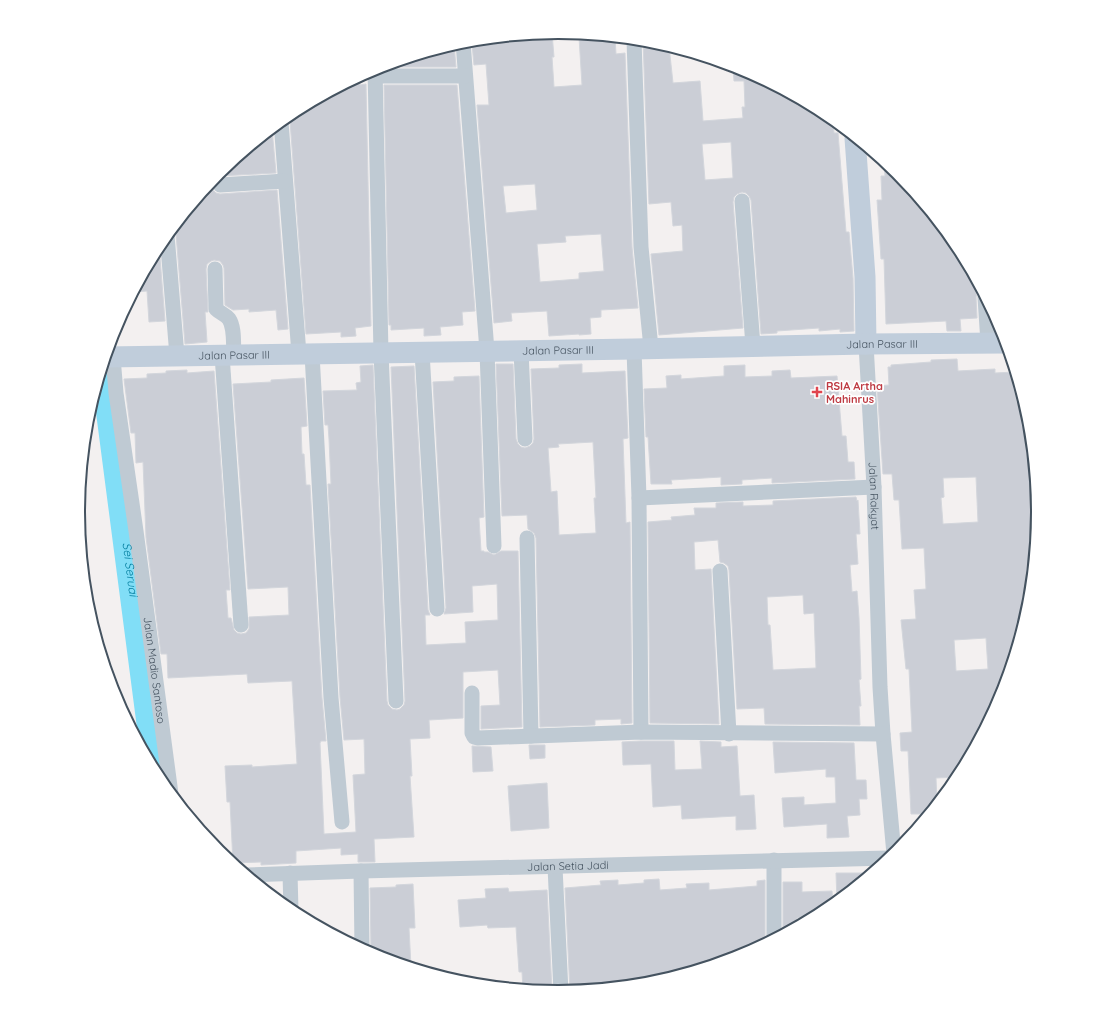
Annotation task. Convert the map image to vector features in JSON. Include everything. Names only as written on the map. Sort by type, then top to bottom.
[{"type":"street","points":[[634,45],[643,349],[639,498],[641,732]]},
{"type":"street","points":[[463,49],[486,351],[494,546]]},
{"type":"street","points":[[384,72],[465,76]]},
{"type":"street","points":[[375,76],[382,353],[396,701]]},
{"type":"street","points":[[281,129],[285,181],[306,354],[330,698],[342,822]]},
{"type":"street","name":"Jalan Rakyat","points":[[855,144],[865,277],[866,344],[874,487],[880,686],[893,845]]},
{"type":"street","points":[[220,185],[285,181]]},
{"type":"street","points":[[742,201],[753,346]]},
{"type":"street","points":[[168,245],[177,356]]},
{"type":"street","points":[[215,269],[216,309],[230,320],[232,328],[228,355],[241,625]]},
{"type":"street","points":[[992,325],[997,343]]},
{"type":"street","name":"Jalan Pasar III","points":[[111,357],[997,343]]},
{"type":"street","points":[[521,351],[525,439]]},
{"type":"street","points":[[422,352],[436,609]]},
{"type":"street","name":"Jalan Madio Santoso","points":[[110,361],[116,393],[135,524],[170,783]]},
{"type":"street","points":[[639,498],[874,487]]},
{"type":"street","points":[[527,538],[530,736]]},
{"type":"street","points":[[720,571],[729,734]]},
{"type":"street","points":[[472,693],[472,733],[474,737],[488,738],[641,732],[729,734],[883,734]]},
{"type":"street","name":"Jalan Setia Jadi","points":[[254,875],[880,858]]},
{"type":"street","points":[[774,860],[774,932]]},
{"type":"street","points":[[555,867],[561,985]]},
{"type":"street","points":[[361,871],[362,942]]},
{"type":"street","points":[[290,873],[291,902]]},
{"type":"building","points":[[553,39],[554,87],[582,85],[579,40],[615,43],[616,54],[625,53],[632,247],[638,308],[601,310],[601,317],[590,318],[591,334],[549,336],[547,311],[511,313],[512,321],[494,323],[477,105],[489,105],[486,64],[474,65],[472,47],[496,43]],"holes":[[[535,184],[537,210],[506,213],[503,186]],[[601,234],[604,271],[579,273],[579,279],[540,282],[537,244],[566,242],[565,236]]]},
{"type":"building","points":[[643,47],[670,53],[673,83],[700,81],[703,121],[743,118],[742,107],[745,107],[744,81],[734,81],[733,73],[794,102],[834,128],[834,133],[838,133],[846,232],[849,232],[853,278],[854,331],[840,332],[840,329],[819,331],[819,328],[777,331],[777,333],[761,334],[751,200],[746,193],[742,192],[734,197],[733,202],[743,328],[659,335],[651,254],[683,251],[682,225],[673,226],[671,202],[649,204]],"holes":[[[731,142],[733,178],[705,180],[702,144]]]},
{"type":"building","points":[[455,51],[456,67],[398,67]]},
{"type":"building","points":[[360,83],[360,85],[366,84],[371,326],[355,328],[356,336],[341,337],[341,332],[306,334],[290,123],[322,102],[349,88]]},
{"type":"building","points":[[384,85],[457,85],[475,311],[462,312],[463,325],[440,327],[441,335],[424,336],[424,328],[391,330],[391,325],[389,325]]},
{"type":"building","points":[[273,135],[276,173],[226,176],[246,156]]},
{"type":"building","points":[[885,171],[914,200],[933,224],[951,249],[977,293],[977,318],[960,319],[961,331],[947,331],[946,321],[886,324],[884,259],[881,259],[877,200],[882,200],[881,176],[885,176]]},
{"type":"building","points":[[213,189],[216,193],[220,194],[277,190],[288,329],[278,330],[276,310],[249,312],[249,309],[233,310],[225,305],[224,268],[220,261],[214,260],[207,264],[206,269],[208,312],[205,312],[207,342],[185,344],[176,234],[202,200]]},
{"type":"building","points":[[160,257],[165,321],[149,322],[147,291],[140,292]]},
{"type":"building","points":[[957,359],[958,371],[995,369],[995,373],[1010,372],[1022,420],[1027,450],[1031,512],[1030,543],[1027,574],[1015,634],[995,693],[968,749],[951,775],[949,777],[936,778],[937,795],[922,814],[911,814],[908,751],[901,751],[900,733],[912,732],[909,669],[906,669],[901,620],[916,619],[914,590],[926,589],[924,548],[902,549],[899,500],[894,500],[892,474],[883,474],[877,386],[889,385],[888,367],[891,367],[891,365],[931,362],[931,360]],"holes":[[[976,477],[978,522],[943,524],[941,498],[944,497],[943,478]],[[986,638],[988,669],[956,671],[954,640]]]},
{"type":"building","points":[[496,364],[513,364],[516,439],[521,447],[525,448],[533,443],[534,439],[531,369],[559,368],[559,365],[582,364],[582,373],[625,371],[628,438],[623,439],[626,523],[630,522],[632,723],[621,724],[621,719],[595,720],[595,725],[540,727],[536,538],[534,533],[528,529],[527,515],[502,516]],"holes":[[[593,442],[596,498],[594,498],[596,533],[559,535],[557,491],[551,492],[548,448],[559,447],[558,444]]]},
{"type":"building","points":[[373,365],[388,705],[392,709],[397,710],[404,705],[405,701],[391,367],[414,366],[428,610],[430,615],[425,615],[426,645],[466,643],[465,622],[498,620],[497,584],[472,586],[473,612],[444,614],[446,608],[433,382],[454,381],[454,377],[479,376],[484,517],[479,518],[481,551],[494,555],[501,551],[518,551],[522,727],[481,729],[481,706],[500,705],[498,670],[463,672],[463,718],[429,720],[430,738],[410,739],[412,776],[410,776],[414,837],[374,839],[375,862],[358,862],[358,854],[341,855],[341,848],[296,851],[296,863],[261,865],[261,862],[241,863],[233,855],[230,802],[227,802],[225,766],[252,765],[252,767],[297,764],[292,681],[248,683],[247,674],[168,678],[167,654],[161,654],[146,537],[143,462],[136,463],[135,433],[131,433],[124,379],[147,378],[147,374],[166,373],[166,371],[187,370],[187,373],[214,371],[230,590],[226,590],[228,618],[231,618],[234,630],[241,634],[246,633],[249,629],[249,617],[289,615],[288,587],[248,589],[233,384],[271,382],[271,380],[304,378],[307,426],[301,427],[302,454],[304,454],[306,485],[310,485],[322,698],[326,741],[321,741],[320,743],[324,834],[356,832],[353,775],[365,774],[364,739],[344,740],[340,697],[328,484],[331,484],[329,439],[328,425],[325,425],[323,391],[357,390],[356,383],[361,382],[360,366]]},
{"type":"building","points":[[745,365],[745,377],[772,376],[772,371],[790,370],[791,378],[837,376],[842,436],[846,436],[848,462],[854,462],[855,479],[772,483],[772,478],[742,480],[742,484],[721,485],[721,477],[671,480],[672,484],[651,484],[648,437],[646,437],[644,389],[667,388],[666,376],[681,375],[681,379],[724,376],[724,366]]},
{"type":"building","points":[[856,497],[857,501],[858,500],[860,534],[856,534],[858,564],[850,565],[852,592],[857,591],[859,618],[861,679],[859,680],[861,706],[859,706],[860,725],[765,724],[764,708],[737,709],[729,570],[728,566],[720,562],[718,540],[694,542],[695,570],[711,569],[719,724],[650,723],[648,522],[672,520],[671,517],[695,515],[694,508],[716,508],[716,503],[743,502],[743,506],[773,505],[773,501]],"holes":[[[803,595],[804,614],[814,613],[816,668],[773,670],[770,625],[768,625],[767,597]]]},
{"type":"building","points":[[674,741],[675,770],[702,769],[700,741],[721,742],[721,747],[737,746],[740,796],[754,795],[756,829],[736,830],[736,816],[682,819],[681,805],[653,807],[651,764],[623,765],[622,742]]},
{"type":"building","points":[[773,742],[854,743],[856,780],[866,780],[867,799],[859,799],[860,815],[847,816],[849,837],[827,838],[827,824],[784,827],[782,798],[804,797],[804,805],[836,803],[835,777],[826,777],[826,769],[775,773]]},
{"type":"building","points":[[529,745],[545,745],[545,758],[530,759]]},
{"type":"building","points":[[472,746],[491,747],[493,771],[473,772]]},
{"type":"building","points":[[547,783],[549,828],[511,831],[508,786]]},
{"type":"building","points":[[836,873],[864,873],[846,887],[837,894]]},
{"type":"building","points":[[659,879],[660,890],[687,888],[686,884],[709,883],[709,890],[757,886],[757,881],[765,880],[765,937],[710,960],[680,969],[620,981],[570,985],[565,888],[601,885],[600,881],[618,880],[618,885],[644,883],[644,880]]},
{"type":"building","points":[[783,882],[802,882],[802,892],[832,891],[832,897],[783,928]]},
{"type":"building","points":[[413,884],[415,928],[409,928],[411,961],[371,946],[370,888],[396,887],[396,885]]},
{"type":"building","points":[[508,888],[509,892],[547,890],[552,985],[523,984],[522,972],[519,972],[516,927],[488,928],[487,925],[460,927],[458,900],[486,898],[485,889]]},
{"type":"waterway","name":"Sei Seruai","points":[[106,375],[156,760]]},
{"type":"place","name":"RSIA Artha Mahinrus","points":[[817,392]]}]
